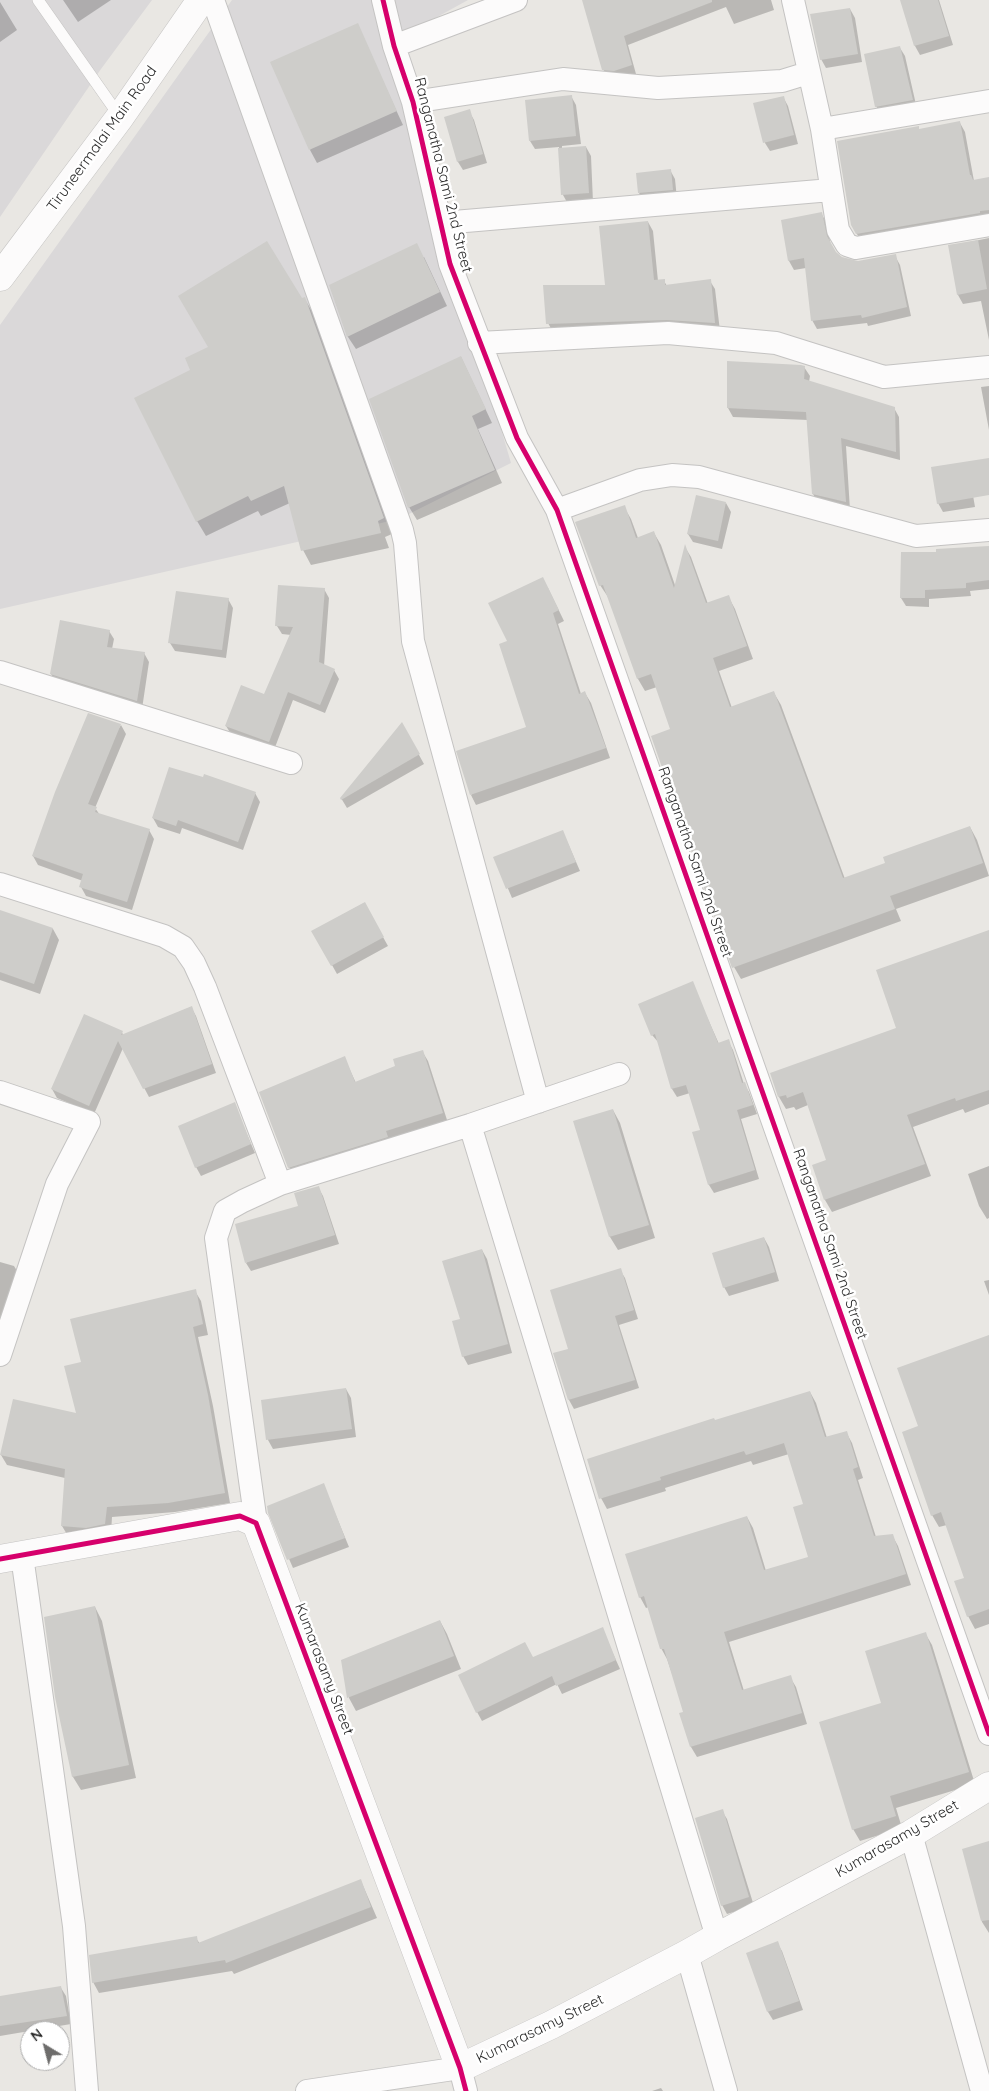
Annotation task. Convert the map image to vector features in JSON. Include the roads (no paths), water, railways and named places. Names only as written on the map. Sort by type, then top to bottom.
[{"type":"street","name":"Tiruneermalai Main Road","points":[[0,277],[120,117],[201,0]]},
{"type":"street","points":[[213,0],[402,530],[405,543],[414,641],[538,1102]]},
{"type":"street","name":"Ranganatha Sami 2nd Street","points":[[383,0],[394,46],[413,102],[450,264],[517,438],[557,510],[989,1734]]},
{"type":"street","points":[[394,46],[516,0]]},
{"type":"street","points":[[793,0],[822,129],[838,230],[846,245],[856,248],[989,225]]},
{"type":"street","points":[[413,102],[563,79],[658,88],[782,81],[808,73]]},
{"type":"street","points":[[822,129],[989,101]]},
{"type":"street","points":[[442,223],[831,190]]},
{"type":"street","points":[[479,343],[668,333],[776,344],[884,377],[989,367]]},
{"type":"street","points":[[557,510],[640,480],[672,476],[700,477],[916,536],[989,530]]},
{"type":"street","points":[[0,672],[291,763]]},
{"type":"street","points":[[0,884],[164,936],[183,946],[206,987],[280,1184]]},
{"type":"street","points":[[256,1523],[216,1238],[225,1211],[280,1184],[470,1126],[619,1074]]},
{"type":"street","points":[[0,1092],[89,1122],[57,1184],[0,1355]]},
{"type":"street","points":[[470,1126],[718,1936]]},
{"type":"street","points":[[87,2091],[74,1926],[11,1557],[240,1516],[256,1523]]},
{"type":"street","name":"Kumarasamy Street","points":[[256,1523],[463,2079],[551,2025],[911,1834],[989,1786]]},
{"type":"street","points":[[911,1834],[982,2091]]},
{"type":"street","points":[[687,1954],[726,2091]]},
{"type":"street","points":[[307,2091],[463,2079]]},
{"type":"lane","points":[[38,0],[120,117]]}]
